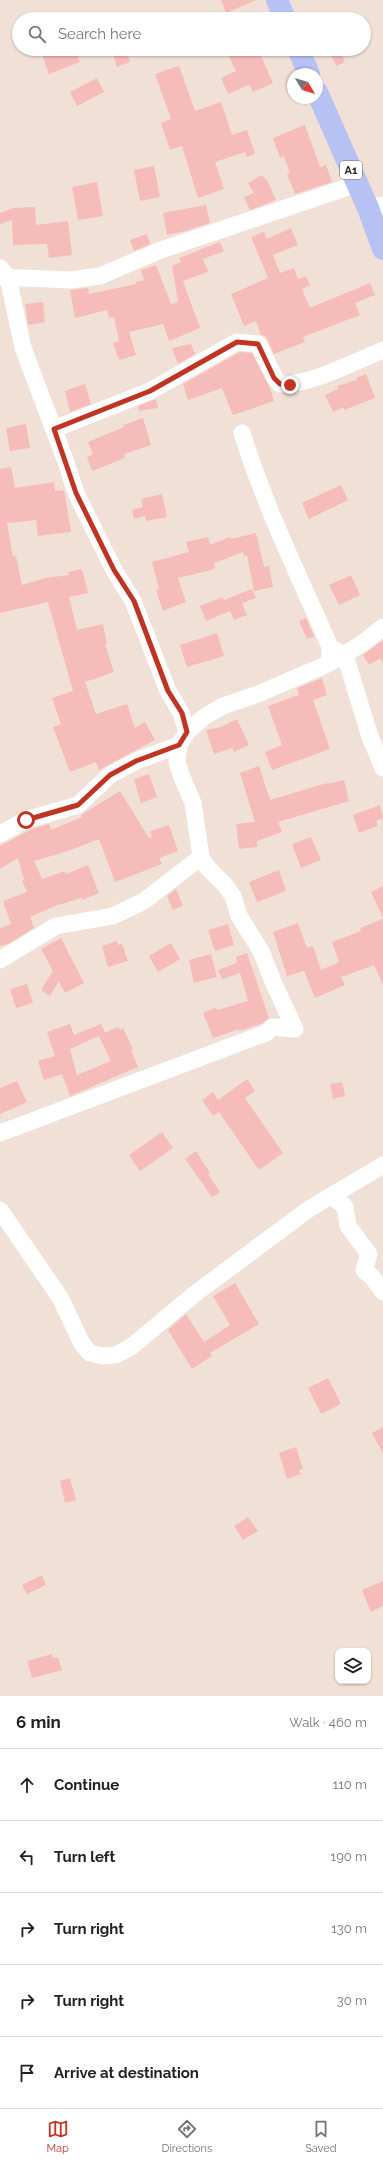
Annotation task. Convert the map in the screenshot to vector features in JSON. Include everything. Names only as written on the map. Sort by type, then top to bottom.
[{"type":"highway","points":[[277,0],[282,12]]},
{"type":"highway","points":[[301,56],[306,68]]},
{"type":"highway","name":"A1","points":[[322,104],[357,184],[375,206],[383,249]]},
{"type":"street","points":[[0,1133],[266,1033],[273,1027],[295,1029],[274,984],[261,951],[239,916],[233,896],[225,885],[206,866],[201,857],[193,803],[181,775],[177,761],[183,738],[182,713],[168,691],[134,601],[114,570],[76,493],[54,429],[23,348],[3,274],[71,280],[100,276],[161,250],[357,184]]},
{"type":"street","points":[[54,429],[150,391],[237,342],[258,344],[274,378],[280,384],[290,385],[383,350]]},
{"type":"street","points":[[242,433],[263,495],[335,655],[383,768]]},
{"type":"street","points":[[0,834],[26,820],[78,805],[110,775],[183,738],[204,717],[222,706],[258,694],[335,655],[383,627]]},
{"type":"street","points":[[182,713],[204,717]]},
{"type":"street","points":[[0,960],[56,926],[113,916],[144,901],[201,857]]},
{"type":"street","points":[[0,1210],[61,1300],[82,1344],[90,1353],[103,1356],[116,1355],[131,1347],[196,1293],[309,1209],[383,1165]]},
{"type":"street","points":[[332,1196],[345,1207],[348,1226],[369,1254],[364,1270],[372,1277],[383,1292]]},
{"type":"building","points":[[221,0],[256,0],[228,12],[226,12]]},
{"type":"building","points":[[43,56],[78,56],[80,62],[49,74]]},
{"type":"building","points":[[113,56],[128,56],[130,62],[117,67]]},
{"type":"building","points":[[228,56],[261,56],[273,83],[253,92],[249,85],[228,94],[221,78],[236,71]]},
{"type":"building","points":[[331,56],[342,56],[345,62],[336,66]]},
{"type":"building","points":[[179,66],[195,111],[221,102],[232,135],[247,130],[255,154],[247,157],[245,152],[215,162],[224,189],[198,198],[182,146],[170,150],[161,123],[171,119],[155,74]]},
{"type":"building","points":[[97,78],[104,92],[77,106],[70,92]]},
{"type":"building","points":[[305,125],[320,167],[326,165],[332,182],[295,194],[287,174],[290,173],[284,156],[280,158],[273,138]]},
{"type":"building","points":[[154,166],[160,197],[140,201],[134,170]]},
{"type":"building","points":[[262,175],[268,182],[276,200],[250,210],[244,197],[254,193],[248,183]]},
{"type":"building","points":[[97,182],[103,216],[78,220],[72,187]]},
{"type":"building","points":[[206,205],[210,223],[167,235],[163,213]]},
{"type":"building","points":[[35,207],[36,225],[68,221],[72,255],[49,258],[47,244],[13,245],[12,220],[0,224],[0,213],[13,208]]},
{"type":"building","points":[[291,228],[298,245],[273,255],[280,273],[294,268],[298,279],[306,276],[310,285],[302,289],[310,308],[370,283],[375,295],[355,303],[360,315],[303,337],[305,342],[274,354],[266,336],[261,335],[256,321],[244,326],[231,294],[268,278],[251,237],[264,232],[267,239]]},
{"type":"building","points":[[147,234],[150,244],[134,251],[130,240]]},
{"type":"building","points":[[220,242],[224,251],[203,259],[208,272],[183,281],[200,328],[169,341],[163,324],[129,332],[136,355],[119,360],[113,343],[119,341],[114,317],[109,318],[107,310],[75,318],[70,290],[88,288],[89,294],[136,284],[136,282],[144,280],[141,270],[156,265],[171,304],[178,302],[172,266],[181,262],[179,258]]},
{"type":"building","points":[[43,302],[45,322],[28,325],[25,304]]},
{"type":"building","points":[[191,344],[195,354],[178,364],[172,348]]},
{"type":"building","points":[[240,352],[252,353],[270,388],[274,401],[233,415],[222,388],[188,400],[183,384]]},
{"type":"building","points":[[366,374],[375,398],[344,410],[344,407],[333,412],[325,395],[338,389],[337,386],[357,380],[356,378]]},
{"type":"building","points":[[85,384],[91,404],[70,412],[65,391]]},
{"type":"building","points":[[156,399],[158,408],[139,411],[138,406]]},
{"type":"building","points":[[143,418],[151,445],[124,454],[125,458],[92,471],[87,457],[93,454],[88,442],[124,427],[123,425]]},
{"type":"building","points":[[26,424],[30,448],[10,451],[6,428]]},
{"type":"building","points":[[11,467],[15,488],[54,482],[55,491],[64,490],[71,532],[38,536],[36,520],[7,523],[13,557],[16,556],[22,585],[45,578],[69,575],[68,572],[82,569],[88,593],[69,597],[77,630],[103,624],[107,644],[105,644],[114,672],[85,682],[96,714],[127,704],[135,728],[145,722],[155,740],[99,770],[96,762],[70,772],[53,727],[61,724],[52,698],[73,691],[48,602],[0,613],[0,469]]},
{"type":"building","points":[[341,485],[348,500],[309,519],[302,503]]},
{"type":"building","points":[[162,494],[167,517],[146,521],[145,516],[134,519],[132,510],[143,507],[141,499]]},
{"type":"building","points":[[256,533],[264,567],[269,566],[273,587],[254,591],[247,555],[244,556],[243,552],[214,563],[215,569],[178,578],[186,602],[163,611],[156,590],[159,589],[152,562],[189,552],[186,542],[208,537],[210,545],[230,537],[231,539]]},
{"type":"building","points":[[351,575],[360,595],[339,605],[329,585]]},
{"type":"building","points":[[252,589],[256,598],[242,603],[247,615],[234,620],[230,611],[206,621],[200,606],[223,597],[224,600]]},
{"type":"building","points":[[306,618],[314,636],[307,639],[299,621]]},
{"type":"building","points":[[217,633],[224,656],[187,667],[180,645]]},
{"type":"building","points":[[383,640],[383,663],[380,658],[369,665],[363,655]]},
{"type":"building","points":[[322,678],[327,695],[313,700],[330,749],[272,770],[265,752],[282,745],[268,706],[299,695],[297,688]]},
{"type":"building","points":[[237,719],[249,745],[234,752],[232,748],[214,754],[206,730],[221,727]]},
{"type":"building","points":[[259,766],[270,800],[327,783],[344,780],[349,801],[278,822],[282,832],[257,841],[257,847],[239,849],[236,824],[255,822],[240,773]]},
{"type":"building","points":[[149,774],[157,797],[141,803],[134,779]]},
{"type":"building","points":[[120,791],[149,838],[152,837],[150,831],[169,825],[178,851],[159,858],[162,864],[115,882],[99,839],[68,851],[34,861],[42,879],[65,871],[66,874],[88,865],[99,893],[82,900],[81,898],[55,906],[30,917],[34,928],[8,944],[0,946],[0,928],[11,924],[3,901],[27,892],[22,881],[24,880],[18,858],[0,869],[0,846],[32,829],[49,824],[51,830],[82,817],[81,815]]},
{"type":"building","points":[[380,805],[383,818],[376,821],[378,826],[359,833],[353,815]]},
{"type":"building","points":[[311,837],[321,860],[301,868],[292,844]]},
{"type":"building","points":[[279,870],[286,891],[257,902],[249,882]]},
{"type":"building","points":[[383,886],[383,918],[371,892]]},
{"type":"building","points":[[176,889],[183,906],[173,910],[167,896]]},
{"type":"building","points":[[383,919],[383,985],[374,965],[341,977],[345,985],[315,998],[304,971],[287,976],[273,932],[298,923],[307,948],[313,946],[321,970],[339,962],[332,942],[361,931],[360,928]]},
{"type":"building","points":[[228,924],[234,945],[215,951],[208,930]]},
{"type":"building","points":[[61,938],[84,983],[65,993],[59,981],[50,996],[41,990],[53,971],[41,949]]},
{"type":"building","points":[[117,941],[118,945],[122,944],[128,961],[108,967],[102,946]]},
{"type":"building","points":[[171,943],[180,959],[158,972],[149,956]]},
{"type":"building","points":[[247,953],[269,1018],[261,1024],[239,1031],[239,1029],[213,1038],[203,1013],[216,1007],[217,1010],[248,1001],[240,973],[222,979],[218,970],[237,963],[236,957]]},
{"type":"building","points":[[211,954],[217,977],[194,983],[189,960]]},
{"type":"building","points":[[27,984],[33,1003],[16,1008],[10,989]]},
{"type":"building","points":[[70,1024],[74,1035],[101,1024],[105,1033],[118,1027],[120,1030],[123,1028],[133,1049],[131,1050],[138,1067],[70,1096],[62,1074],[44,1080],[38,1061],[55,1056],[47,1032]],"holes":[[[99,1036],[111,1061],[77,1075],[70,1049]]]},
{"type":"building","points":[[247,1079],[255,1091],[245,1098],[283,1153],[259,1170],[219,1112],[213,1116],[202,1100],[213,1092],[218,1100]]},
{"type":"building","points":[[17,1081],[27,1102],[0,1114],[0,1088]]},
{"type":"building","points":[[342,1082],[345,1096],[333,1099],[330,1084]]},
{"type":"building","points":[[162,1132],[173,1148],[140,1171],[129,1155]]},
{"type":"building","points":[[196,1151],[210,1173],[208,1174],[220,1192],[212,1197],[185,1159]]},
{"type":"building","points":[[235,1283],[259,1324],[210,1353],[212,1356],[192,1369],[168,1330],[186,1314],[204,1342],[230,1325],[213,1296]]},
{"type":"building","points":[[328,1378],[341,1404],[321,1414],[308,1388]]},
{"type":"building","points":[[383,1427],[383,1454],[372,1433]]},
{"type":"building","points":[[296,1447],[303,1469],[299,1470],[301,1474],[287,1479],[279,1453]]},
{"type":"building","points":[[70,1478],[76,1500],[65,1503],[60,1481]]},
{"type":"building","points":[[248,1517],[258,1531],[243,1540],[234,1526]]},
{"type":"building","points":[[42,1575],[46,1585],[27,1594],[22,1585]]},
{"type":"building","points":[[383,1581],[383,1606],[371,1612],[362,1590]]},
{"type":"building","points":[[52,1654],[53,1658],[58,1657],[62,1670],[32,1678],[27,1661]]},
{"type":"route","points":[[26,820],[45,813],[68,809],[78,805],[110,775],[136,761],[167,748],[179,745],[187,732],[182,713],[168,691],[134,601],[114,570],[93,531],[76,493],[54,429],[150,391],[237,342],[258,344],[274,378],[280,384],[290,385]]}]
